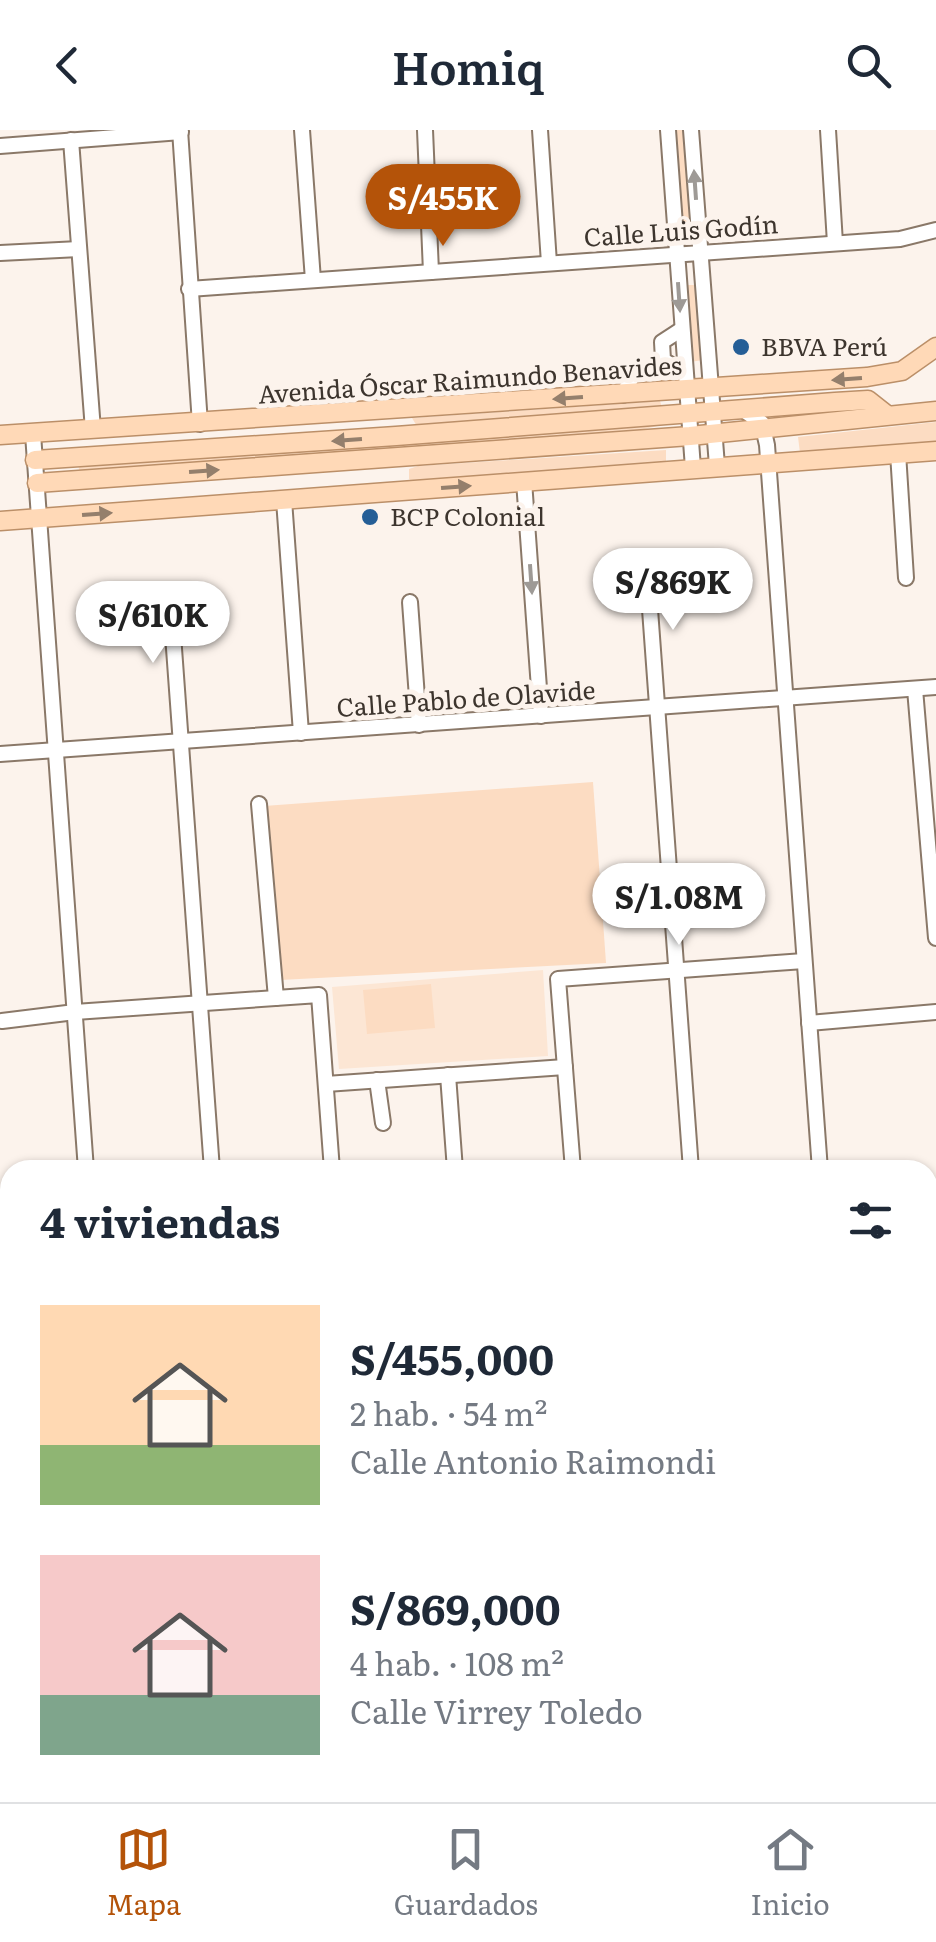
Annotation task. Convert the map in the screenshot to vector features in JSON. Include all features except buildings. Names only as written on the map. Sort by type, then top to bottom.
[{"type":"main road","name":"Avenida Óscar Raimundo Benavides","points":[[0,436],[623,394],[682,384],[710,387],[887,375],[902,371],[936,347]]},
{"type":"main road","name":"Avenida Óscar Raimundo Benavides","points":[[35,460],[868,400],[888,415]]},
{"type":"main road","points":[[394,411],[396,436]]},
{"type":"main road","name":"Avenida Óscar Raimundo Benavides","points":[[37,483],[765,430],[936,411]]},
{"type":"main road","points":[[271,420],[274,445]]},
{"type":"main road","points":[[0,521],[936,451]]},
{"type":"main road","points":[[400,457],[402,491]]},
{"type":"street","points":[[302,130],[314,280]]},
{"type":"street","points":[[425,130],[431,272]]},
{"type":"street","points":[[540,130],[549,263]]},
{"type":"street","points":[[668,130],[682,329],[682,384],[693,468]]},
{"type":"street","points":[[691,130],[717,466]]},
{"type":"street","points":[[828,130],[836,243]]},
{"type":"street","points":[[0,146],[26,137],[70,140],[180,131],[200,424]]},
{"type":"street","points":[[70,140],[93,430]]},
{"type":"street","name":"Calle Luis Godín","points":[[189,289],[900,239],[936,230]]},
{"type":"street","points":[[0,253],[79,249]]},
{"type":"street","points":[[682,329],[662,342],[661,368],[682,384]]},
{"type":"street","points":[[623,394],[633,375],[641,372]]},
{"type":"street","points":[[743,410],[755,415],[765,430],[819,1160]]},
{"type":"street","points":[[33,434],[85,1160]]},
{"type":"street","points":[[898,454],[906,578]]},
{"type":"street","points":[[524,481],[541,716]]},
{"type":"street","points":[[284,500],[301,733]]},
{"type":"street","points":[[648,582],[690,1160]]},
{"type":"street","points":[[410,602],[419,725]]},
{"type":"street","points":[[172,621],[211,1160]]},
{"type":"street","name":"Calle Pablo de Olavide","points":[[0,754],[936,687]]},
{"type":"street","points":[[915,689],[930,802],[936,938]]},
{"type":"street","points":[[259,804],[276,998]]},
{"type":"street","points":[[571,1160],[558,979],[804,961]]},
{"type":"street","points":[[1,1017],[319,994],[331,1160]]},
{"type":"street","points":[[809,1024],[936,1012]]},
{"type":"street","points":[[326,1084],[565,1067]]},
{"type":"street","points":[[448,1075],[454,1160]]},
{"type":"street","points":[[377,1080],[383,1123]]},
{"type":"shaded area","points":[[675,130],[686,130],[693,221],[681,222]]},
{"type":"shaded area","points":[[686,285],[698,285],[703,360],[690,362]]},
{"type":"shaded area","points":[[660,401],[663,411],[418,428],[412,418]]},
{"type":"shaded area","points":[[936,422],[936,445],[800,453],[798,437]]},
{"type":"shaded area","points":[[662,425],[600,439],[80,475],[78,464]]},
{"type":"shaded area","points":[[666,450],[666,465],[417,485],[409,479],[409,469],[418,466]]},
{"type":"shaded area","points":[[593,782],[606,963],[280,980],[264,806]]},
{"type":"shaded area","points":[[543,970],[548,1056],[339,1069],[332,987]]},
{"type":"shaded area","points":[[431,984],[435,1028],[367,1034],[363,990]]},
{"type":"place","name":"BBVA Perú","points":[[741,347]]},
{"type":"place","name":"BCP Colonial","points":[[370,517]]}]
